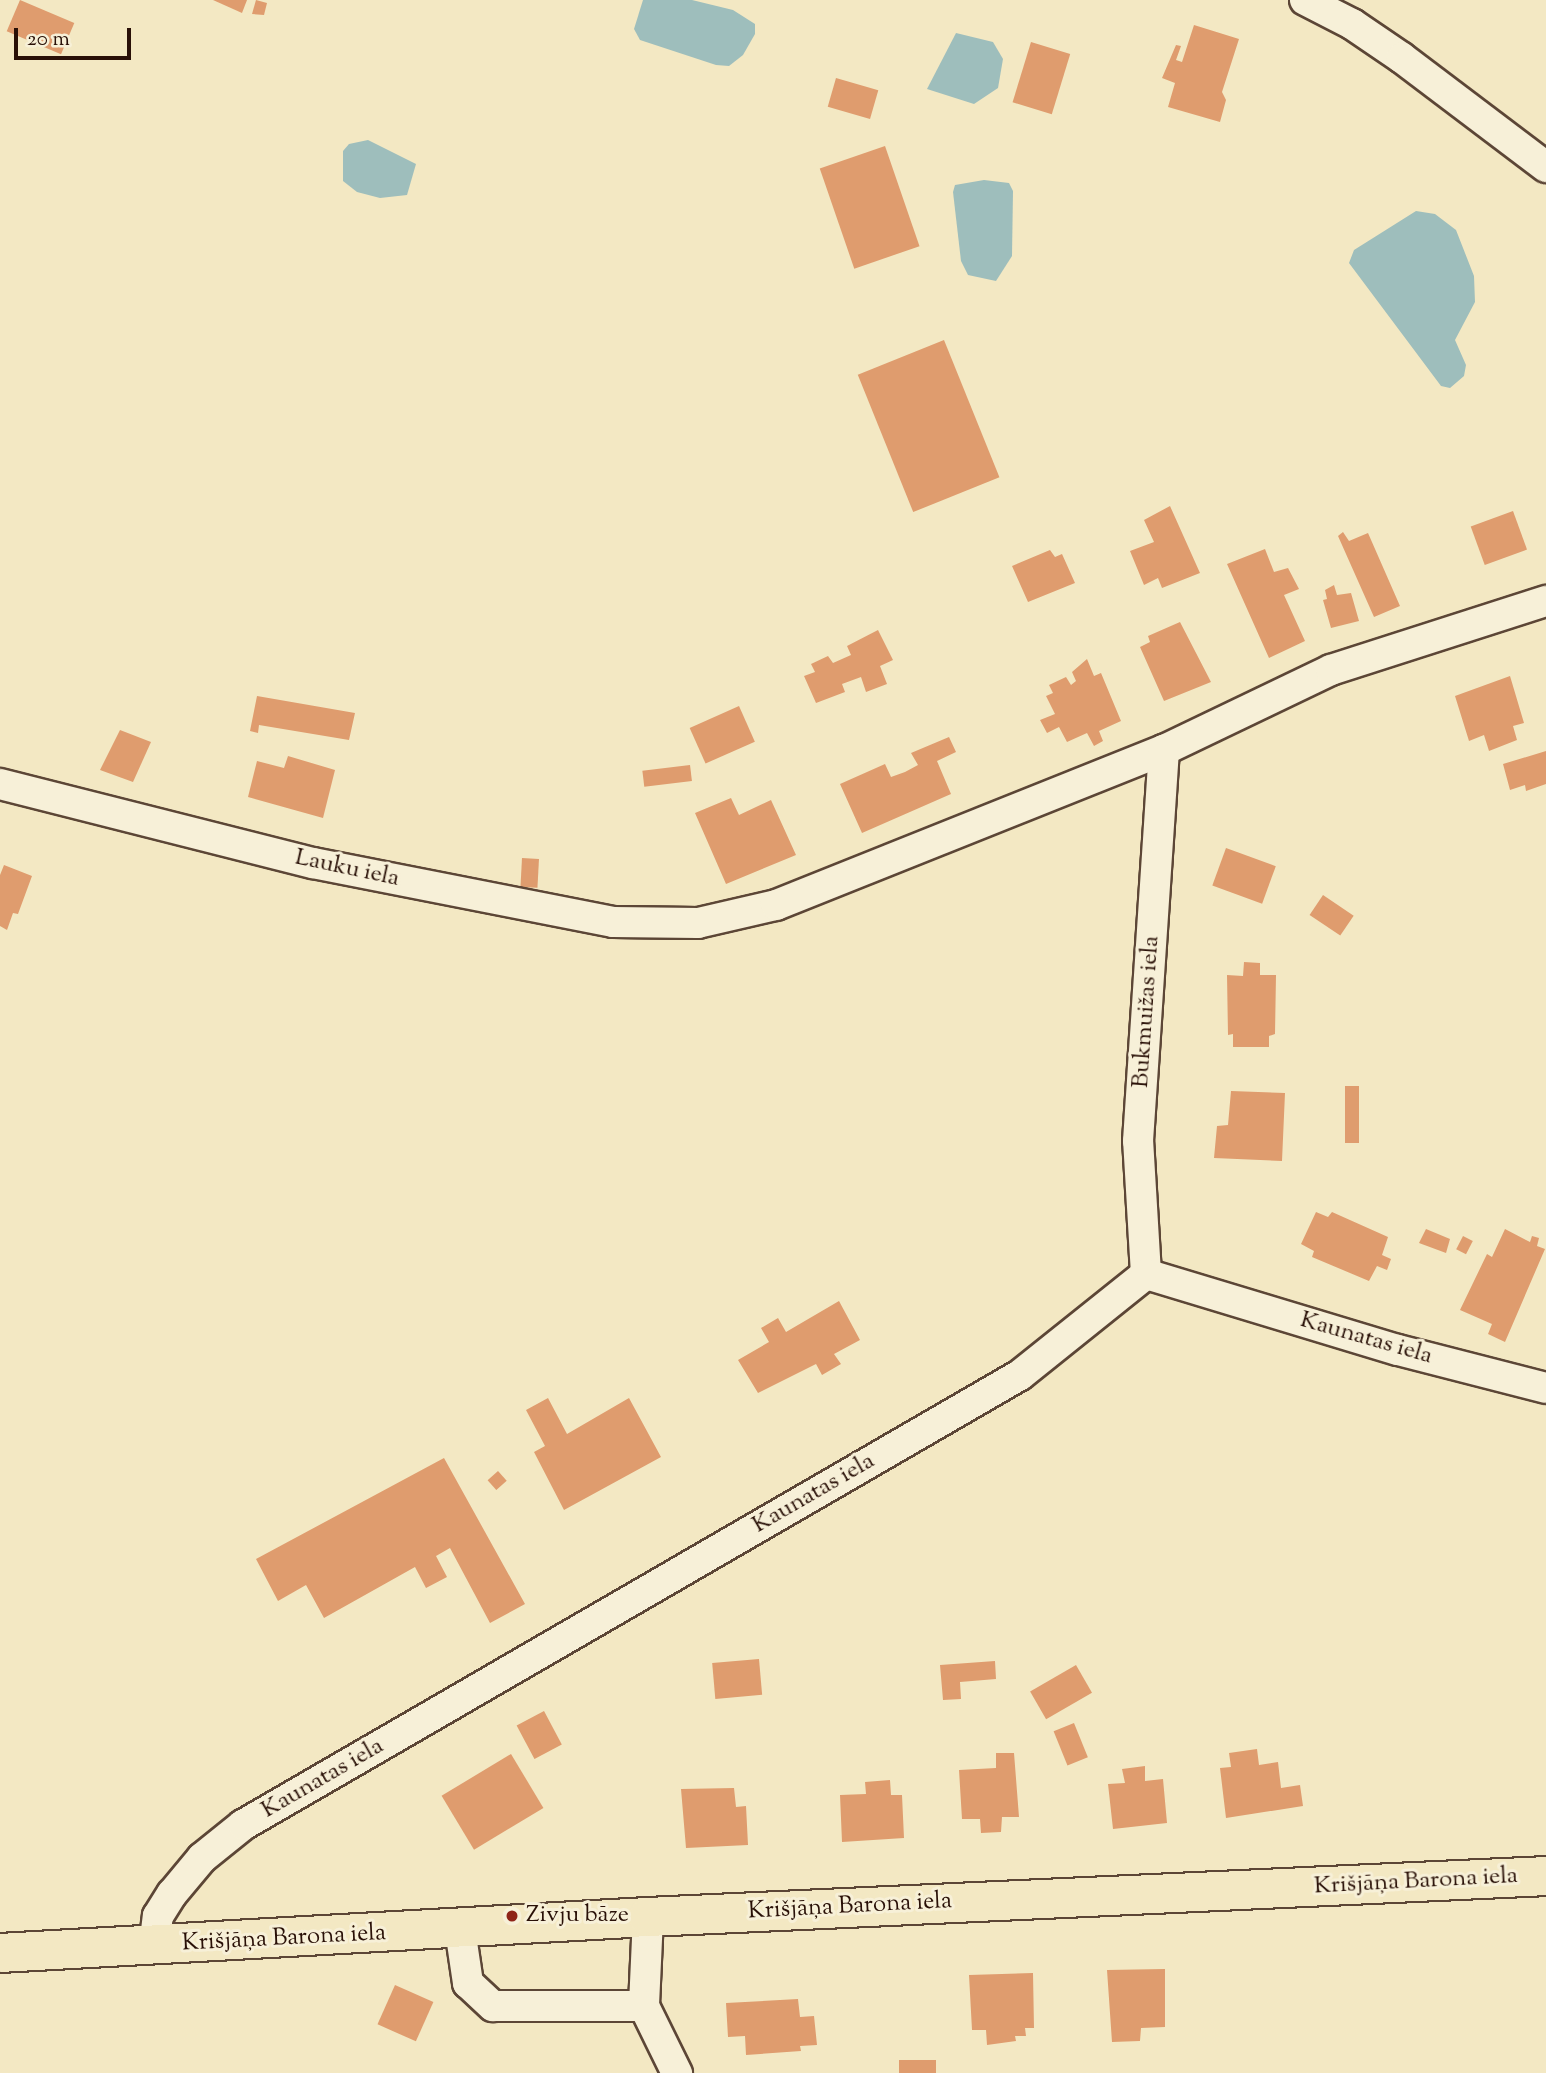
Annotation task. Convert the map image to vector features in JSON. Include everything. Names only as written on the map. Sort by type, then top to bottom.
[{"type":"main road","name":"Krišjāņa Barona iela","points":[[0,1953],[154,1947],[648,1916],[1546,1876]]},
{"type":"street","points":[[1305,0],[1352,24],[1402,58],[1546,167]]},
{"type":"street","points":[[1164,750],[1331,670],[1546,601]]},
{"type":"street","name":"Lauku iela","points":[[0,784],[326,866],[612,922],[698,923],[776,905],[1164,750]]},
{"type":"street","name":"Bukmuižas iela","points":[[1146,1274],[1138,1141],[1164,750]]},
{"type":"street","name":"Kaunatas iela","points":[[154,1947],[158,1916],[172,1894],[202,1858],[243,1825],[1020,1375],[1146,1274],[1398,1350],[1546,1388]]},
{"type":"street","points":[[648,1916],[644,2006],[677,2073]]},
{"type":"street","points":[[460,1929],[468,1983],[493,2006],[644,2006]]},
{"type":"water","points":[[643,0],[692,0],[733,10],[755,24],[755,34],[743,55],[729,66],[716,65],[640,40],[634,29]]},
{"type":"water","points":[[956,33],[993,42],[1003,59],[998,88],[974,104],[927,89]]},
{"type":"water","points":[[368,140],[416,164],[407,195],[380,198],[357,192],[343,181],[343,151],[349,144]]},
{"type":"water","points":[[984,180],[1009,183],[1013,191],[1012,256],[996,281],[968,275],[961,261],[953,192],[955,185]]},
{"type":"water","points":[[1416,211],[1435,214],[1456,230],[1474,276],[1475,302],[1455,340],[1466,365],[1464,376],[1450,388],[1441,386],[1349,263],[1354,250]]},
{"type":"building","points":[[20,0],[74,23],[61,54],[7,31]]},
{"type":"building","points":[[213,0],[247,0],[242,13]]},
{"type":"building","points":[[256,0],[267,3],[264,15],[252,14]]},
{"type":"building","points":[[1194,25],[1239,39],[1222,92],[1226,100],[1220,122],[1168,107],[1175,83],[1162,78],[1176,45],[1181,46],[1176,60],[1182,62]]},
{"type":"building","points":[[1031,42],[1070,54],[1052,114],[1013,102]]},
{"type":"building","points":[[836,78],[878,90],[870,119],[828,107]]},
{"type":"building","points":[[885,146],[920,246],[854,269],[820,168]]},
{"type":"building","points":[[944,340],[999,477],[913,512],[858,375]]},
{"type":"building","points":[[1170,506],[1200,573],[1162,588],[1158,578],[1144,585],[1130,551],[1154,542],[1144,520]]},
{"type":"building","points":[[1513,511],[1527,550],[1485,565],[1471,526]]},
{"type":"building","points":[[1343,532],[1349,541],[1368,533],[1400,606],[1374,617],[1338,536]]},
{"type":"building","points":[[1265,549],[1274,572],[1288,568],[1299,589],[1284,595],[1305,641],[1269,658],[1227,564]]},
{"type":"building","points":[[1050,550],[1055,557],[1062,554],[1075,583],[1028,602],[1012,566]]},
{"type":"building","points":[[1334,585],[1337,595],[1351,593],[1359,621],[1331,628],[1323,600],[1327,599],[1325,590]]},
{"type":"building","points":[[1180,622],[1211,682],[1164,701],[1140,647],[1150,642],[1148,636]]},
{"type":"building","points":[[878,630],[893,660],[880,666],[887,684],[866,692],[861,677],[842,684],[845,692],[816,703],[804,676],[815,672],[811,664],[828,656],[833,663],[851,655],[847,646]]},
{"type":"building","points":[[1087,659],[1094,676],[1101,673],[1121,721],[1099,731],[1103,741],[1094,746],[1087,733],[1067,742],[1059,727],[1047,733],[1040,720],[1055,714],[1046,696],[1053,693],[1049,685],[1066,677],[1071,685],[1076,681],[1072,672]]},
{"type":"building","points":[[1510,676],[1524,723],[1513,726],[1517,740],[1489,751],[1484,735],[1469,741],[1455,696]]},
{"type":"building","points":[[257,696],[355,713],[349,740],[259,725],[258,733],[250,731]]},
{"type":"building","points":[[739,706],[755,742],[706,764],[690,728]]},
{"type":"building","points":[[120,730],[151,742],[133,782],[100,770]]},
{"type":"building","points":[[949,737],[956,752],[937,761],[951,794],[862,833],[840,784],[885,764],[891,777],[905,772],[918,765],[911,753]]},
{"type":"building","points":[[1546,751],[1546,784],[1526,791],[1525,785],[1510,790],[1503,764]]},
{"type":"building","points":[[288,756],[335,770],[323,818],[248,797],[257,761],[284,768]]},
{"type":"building","points":[[690,765],[692,781],[644,787],[642,771]]},
{"type":"building","points":[[731,798],[739,815],[771,800],[796,855],[726,884],[695,813]]},
{"type":"building","points":[[1226,848],[1276,866],[1262,904],[1212,886]]},
{"type":"building","points":[[522,858],[539,859],[537,888],[520,887]]},
{"type":"building","points":[[4,865],[32,876],[18,914],[13,913],[7,930],[0,926],[0,875]]},
{"type":"building","points":[[1323,895],[1354,916],[1340,936],[1310,915]]},
{"type":"building","points":[[1244,962],[1260,963],[1260,975],[1276,975],[1275,1034],[1269,1036],[1269,1047],[1233,1047],[1233,1034],[1228,1035],[1227,975],[1243,976]]},
{"type":"building","points":[[1345,1086],[1359,1086],[1359,1143],[1345,1143]]},
{"type":"building","points":[[1231,1091],[1285,1093],[1282,1161],[1214,1158],[1217,1126],[1228,1125]]},
{"type":"building","points":[[1316,1212],[1328,1217],[1332,1212],[1388,1237],[1382,1255],[1391,1259],[1387,1270],[1377,1266],[1369,1281],[1312,1257],[1314,1251],[1301,1244]]},
{"type":"building","points":[[1426,1229],[1450,1239],[1446,1253],[1419,1243]]},
{"type":"building","points":[[1505,1229],[1530,1242],[1532,1236],[1539,1238],[1537,1246],[1545,1249],[1505,1342],[1488,1334],[1492,1324],[1460,1310],[1487,1254],[1492,1257]]},
{"type":"building","points":[[1463,1236],[1473,1241],[1466,1254],[1456,1249]]},
{"type":"building","points":[[839,1301],[860,1340],[834,1354],[841,1364],[822,1375],[816,1364],[758,1393],[738,1360],[769,1342],[761,1328],[778,1318],[786,1332]]},
{"type":"building","points":[[548,1398],[567,1434],[629,1398],[661,1457],[564,1510],[534,1452],[545,1446],[526,1410]]},
{"type":"building","points":[[444,1458],[525,1604],[490,1623],[450,1548],[436,1556],[447,1577],[426,1588],[415,1567],[324,1618],[306,1585],[278,1601],[256,1559]]},
{"type":"building","points":[[498,1471],[507,1481],[496,1490],[488,1480]]},
{"type":"building","points":[[759,1659],[762,1695],[715,1699],[712,1663]]},
{"type":"building","points":[[995,1661],[996,1679],[960,1682],[961,1699],[943,1700],[940,1665]]},
{"type":"building","points":[[1076,1665],[1092,1693],[1046,1719],[1030,1692]]},
{"type":"building","points":[[544,1711],[562,1745],[534,1759],[517,1726]]},
{"type":"building","points":[[1074,1723],[1088,1757],[1067,1766],[1054,1731]]},
{"type":"building","points":[[1257,1749],[1259,1765],[1278,1762],[1281,1788],[1300,1785],[1303,1806],[1226,1818],[1220,1768],[1231,1767],[1229,1753]]},
{"type":"building","points":[[996,1753],[1014,1753],[1019,1817],[1002,1817],[1001,1832],[981,1833],[980,1819],[962,1819],[959,1770],[996,1768]]},
{"type":"building","points":[[511,1754],[543,1808],[474,1850],[442,1796]]},
{"type":"building","points":[[1145,1766],[1145,1781],[1163,1779],[1167,1823],[1113,1829],[1108,1784],[1125,1783],[1122,1769]]},
{"type":"building","points":[[890,1780],[891,1795],[902,1795],[904,1838],[842,1842],[840,1795],[866,1794],[865,1782]]},
{"type":"building","points":[[734,1788],[736,1807],[746,1806],[748,1845],[686,1848],[681,1789]]},
{"type":"building","points":[[1165,1969],[1165,2027],[1141,2028],[1140,2041],[1112,2042],[1107,1970]]},
{"type":"building","points":[[1033,1973],[1034,2028],[1025,2028],[1026,2036],[1015,2036],[1016,2041],[987,2045],[986,2030],[972,2030],[969,1975]]},
{"type":"building","points":[[395,1985],[433,2002],[416,2041],[378,2024]]},
{"type":"building","points":[[798,1999],[800,2017],[814,2016],[817,2045],[800,2046],[801,2051],[746,2055],[745,2036],[728,2037],[726,2003]]},
{"type":"building","points":[[899,2060],[936,2060],[936,2073],[899,2073]]},
{"type":"place","name":"Zivju bāze","points":[[512,1916]]}]
